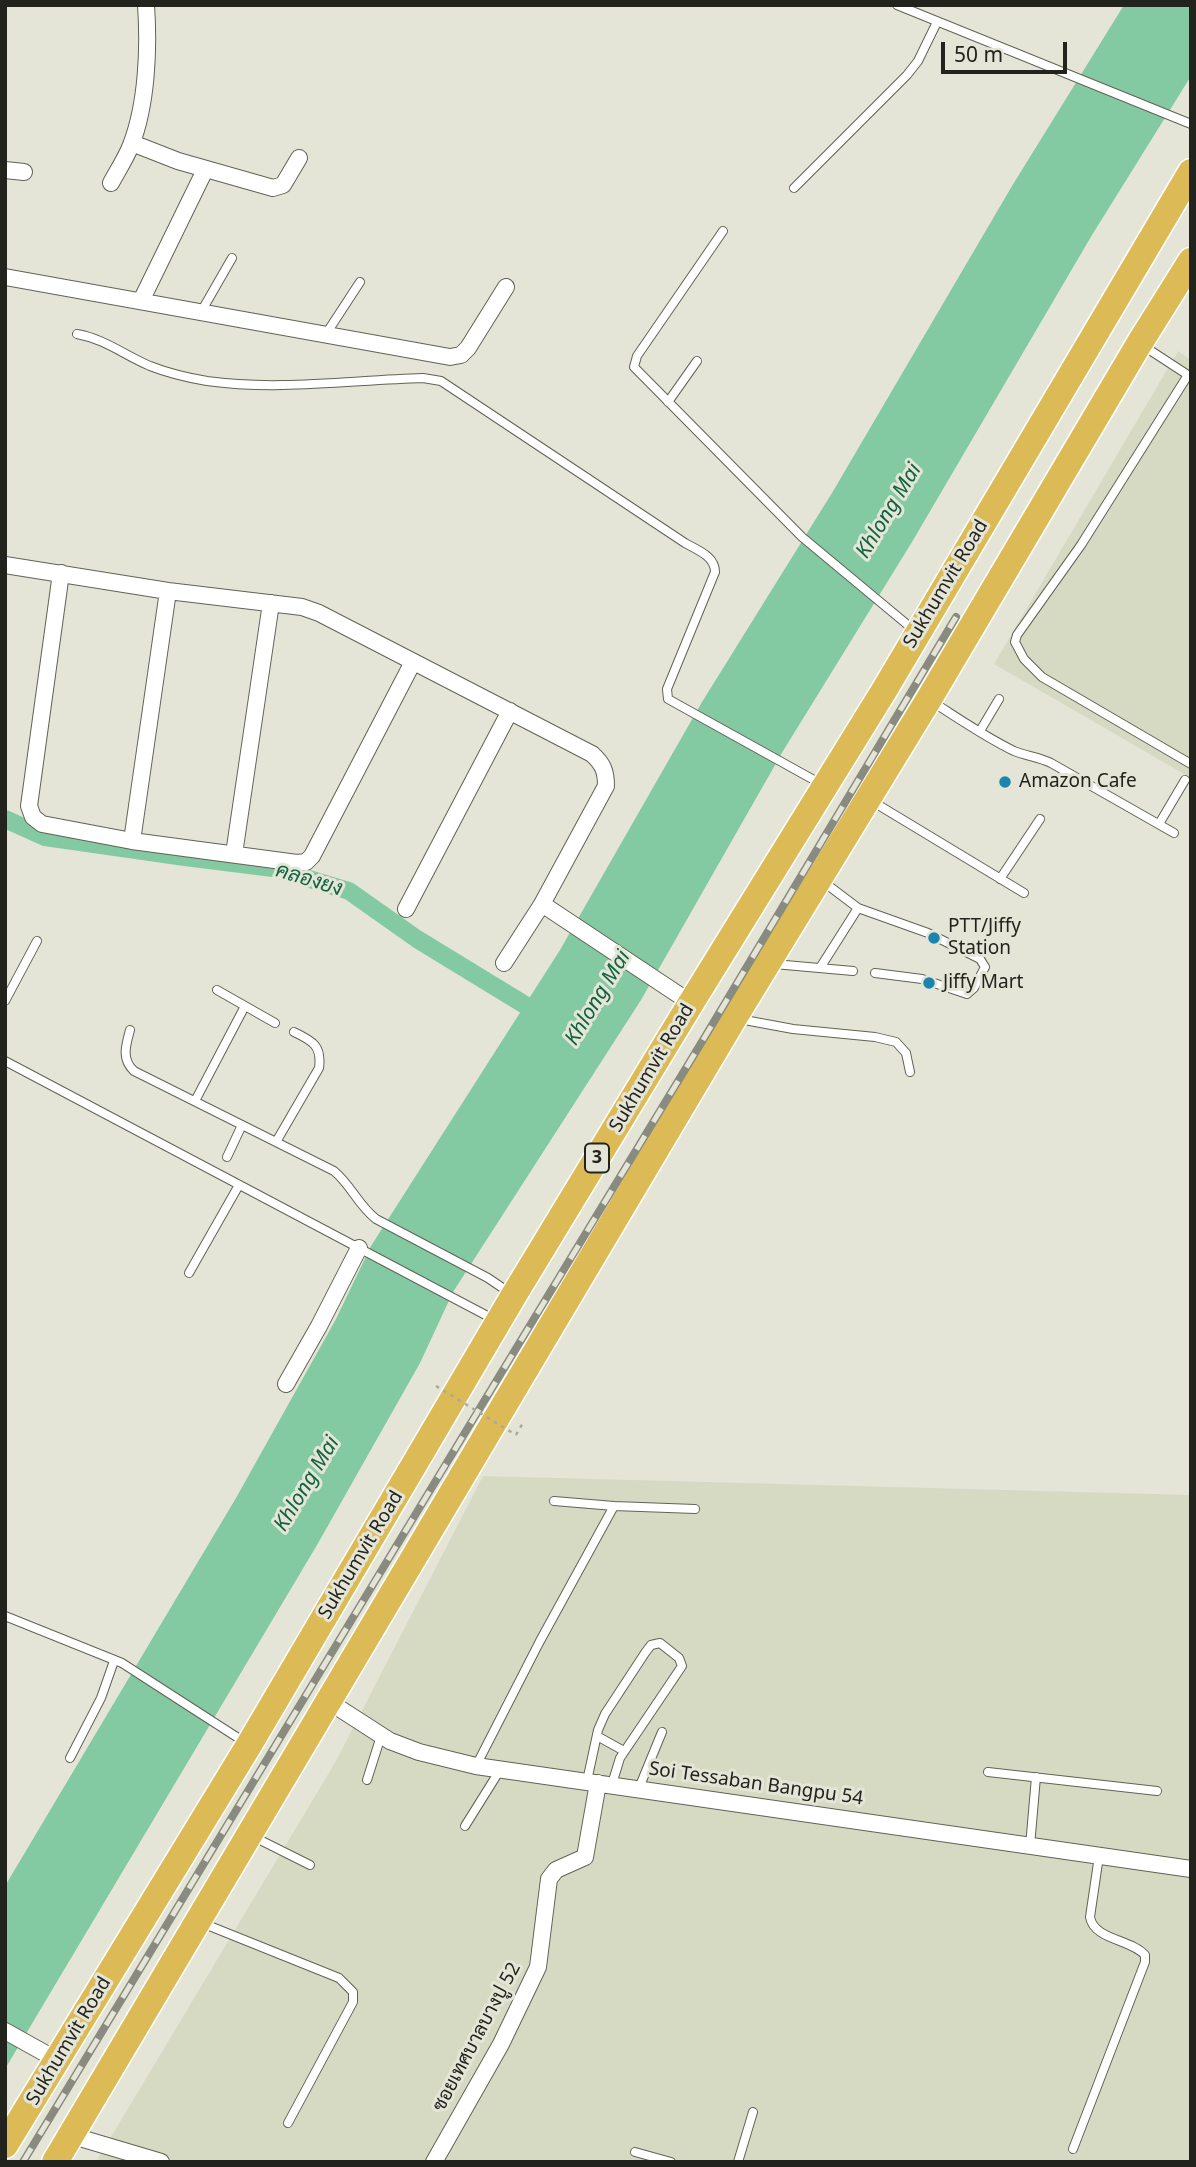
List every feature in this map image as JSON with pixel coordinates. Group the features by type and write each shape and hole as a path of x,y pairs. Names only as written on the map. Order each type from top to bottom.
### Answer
{"highway":[{"name":"Sukhumvit Road","path":"5,2145 249,1745 514,1295 825,786 1191,172"},
{"name":"3","path":"55,2162 734,1018 1190,263"}],"street":[{"path":"111,183 132,143 136,129 146,63 146,5"},
{"path":"132,143 205,170 277,188 289,178 299,158"},
{"path":"5,170 24,172"},
{"path":"141,301 205,170"},
{"path":"5,277 450,357 461,355 506,287"},
{"path":"5,565 168,591 302,607 319,613 592,754 602,763 606,772 606,786 542,904 505,963"},
{"path":"61,573 29,806 33,817 42,824 132,841 306,862 312,856 413,662"},
{"path":"132,841 168,591"},
{"path":"234,854 271,603"},
{"path":"406,909 510,711"},
{"path":"542,904 691,1003"},
{"path":"286,1384 361,1249"},
{"name":"Soi Tessaban Bangpu 54","path":"328,1701 381,1736 419,1752 475,1766 1191,1869"},
{"name":"ซอยเทศบาลบางปู 52","path":"434,2162 501,2044 538,1967 549,1880 556,1870 584,1857 599,1783"},
{"path":"5,2031 57,2060"},
{"path":"70,2135 162,2162"}],"lane":[{"path":"897,5 1188,122"},
{"path":"794,188 907,75 918,61 937,22"},
{"path":"723,231 634,363 637,371 802,537 917,633"},
{"path":"201,312 232,258"},
{"path":"326,334 360,282"},
{"path":"76,334 105,342 148,365 207,381 248,384 422,378 441,381 714,562 715,572 667,689 668,699 825,786"},
{"path":"1139,344 1189,376 1081,545 1017,635 1016,642 1024,659 1042,677 1191,764"},
{"path":"668,402 697,361"},
{"path":"929,699 1018,752 1051,763 1174,833"},
{"path":"980,731 999,699"},
{"path":"1159,824 1185,780"},
{"path":"868,799 1024,893"},
{"path":"1000,878 1040,819"},
{"path":"819,878 858,908 928,933 980,959 985,967 968,994 922,979 876,973"},
{"path":"820,968 858,908"},
{"path":"5,1002 37,941"},
{"path":"767,963 853,971"},
{"path":"217,990 275,1023"},
{"path":"195,1101 245,1006"},
{"path":"734,1018 793,1029 875,1037 896,1042 906,1053 910,1072"},
{"path":"130,1030 125,1055 126,1064 134,1071 334,1171 349,1186 364,1209 376,1219 488,1278 514,1295"},
{"path":"276,1142 319,1068 321,1056 307,1038 294,1032"},
{"path":"5,1061 498,1322"},
{"path":"227,1157 242,1125"},
{"path":"189,1273 239,1185"},
{"path":"554,1501 695,1509"},
{"path":"475,1766 614,1506"},
{"path":"5,1616 118,1662 249,1745"},
{"path":"660,1643 679,1658 682,1666 617,1764 599,1783 597,1736 605,1714 651,1645 660,1643"},
{"path":"70,1758 118,1662"},
{"path":"639,1788 662,1732"},
{"path":"367,1780 381,1736"},
{"path":"597,1736 624,1751"},
{"path":"465,1826 500,1770"},
{"path":"988,1772 1157,1791"},
{"path":"1030,1846 1036,1777"},
{"path":"250,1835 310,1865"},
{"path":"1073,2149 1145,1962 1145,1955 1140,1949 1097,1930 1091,1924 1099,1856"},
{"path":"199,1922 338,1978 353,1992 353,2002 288,2123"},
{"path":"738,2162 753,2112"},
{"path":"635,2152 671,2162"}],"path":[{"path":"436,1386 516,1434 524,1421"}],"shaded area":[{"path":"1178,351 1191,360 1191,778 994,664"},
{"path":"483,1476 1191,1495 1191,2162 96,2162 336,1761"}],"water":[{"name":"Khlong Mai","path":"1124,5 1191,5 1191,76 1092,235 912,542 783,751 641,1000 453,1292 420,1363 317,1545 5,2069 5,1886 236,1498 336,1319 371,1246 560,950 702,702 832,493 1012,186"}],"waterway":[{"name":"คลองยง","path":"5,819 45,837 273,868 349,891 417,939 543,1016"}],"railway":[{"path":"23,2162 956,617"}],"place":[{"name":"Amazon Cafe","path":"1005,782"},
{"name":"PTT/Jiffy Station","path":"934,938"},
{"name":"Jiffy Mart","path":"929,983"}]}
